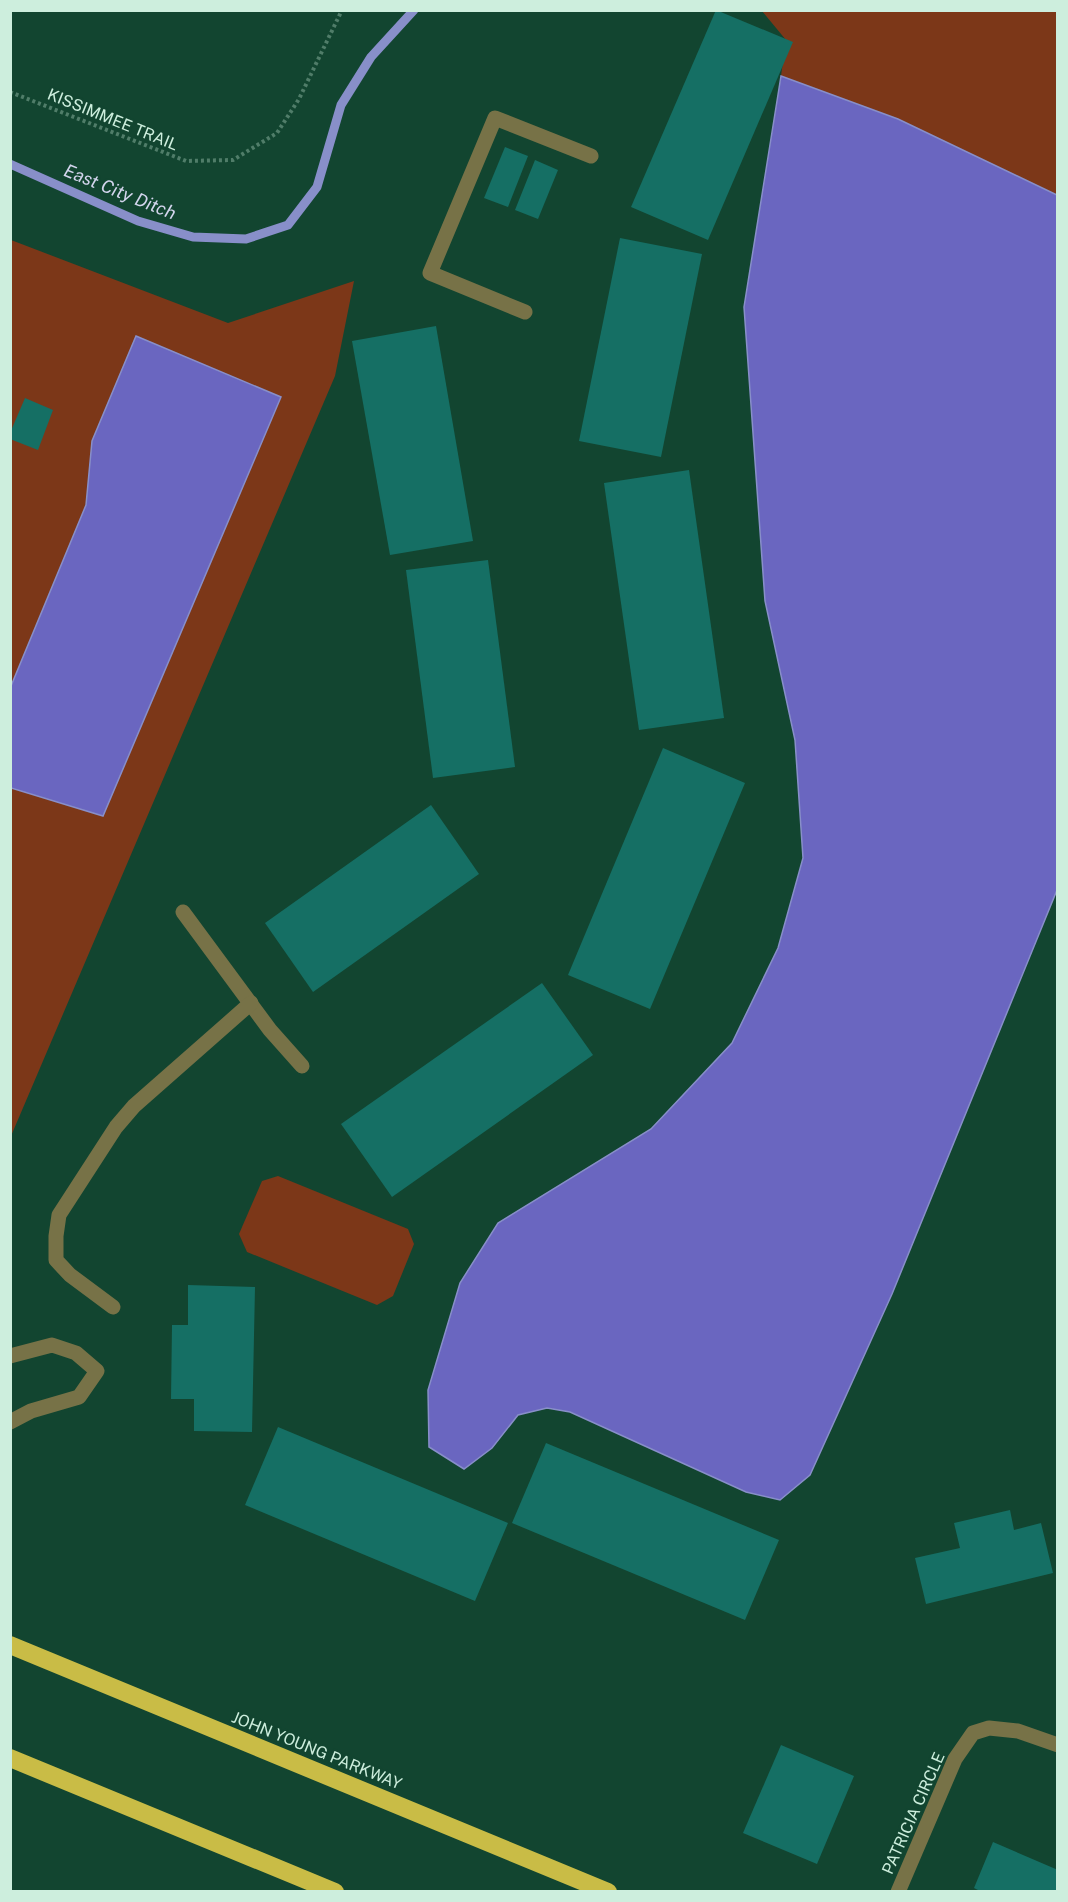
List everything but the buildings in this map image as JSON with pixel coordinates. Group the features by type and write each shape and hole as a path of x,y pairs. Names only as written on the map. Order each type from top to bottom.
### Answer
{"highway":[{"name":"JOHN YOUNG PARKWAY","path":"10,1645 608,1892"},
{"path":"10,1758 335,1892"}],"street":[{"path":"525,312 430,273 495,118 591,156"},
{"path":"183,912 270,1030 302,1066"},
{"path":"113,1307 70,1275 56,1260 59,1215 116,1127 134,1106 251,1003"},
{"path":"10,1356 52,1346 76,1353 97,1371 79,1397 31,1411 10,1422"},
{"name":"PATRICIA CIRCLE","path":"898,1892 955,1759 973,1733 989,1728 1018,1731 1058,1745"}],"path":[{"name":"KISSIMMEE TRAIL","path":"10,92 186,161 233,160 277,133 299,99 342,10"}],"shaded area":[{"path":"762,11 1057,11 1057,195 898,119 781,76 786,40"},
{"path":"781,76 898,119 1057,195 1057,890 892,1294 810,1475 780,1500 746,1492 570,1412 547,1408 518,1415 492,1448 464,1469 429,1447 428,1390 460,1283 498,1223 651,1129 732,1043 778,948 803,858 795,740 765,601 744,307"},
{"path":"11,240 228,323 354,281 335,376 11,1136"},
{"path":"136,336 281,397 103,816 11,788 11,686 86,505 92,441"},
{"path":"278,1176 408,1229 414,1244 393,1296 377,1305 247,1252 239,1234 262,1181"}],"waterway":[{"name":"East City Ditch","path":"10,164 138,221 193,237 246,239 288,225 317,187 341,105 371,57 414,10"}]}
